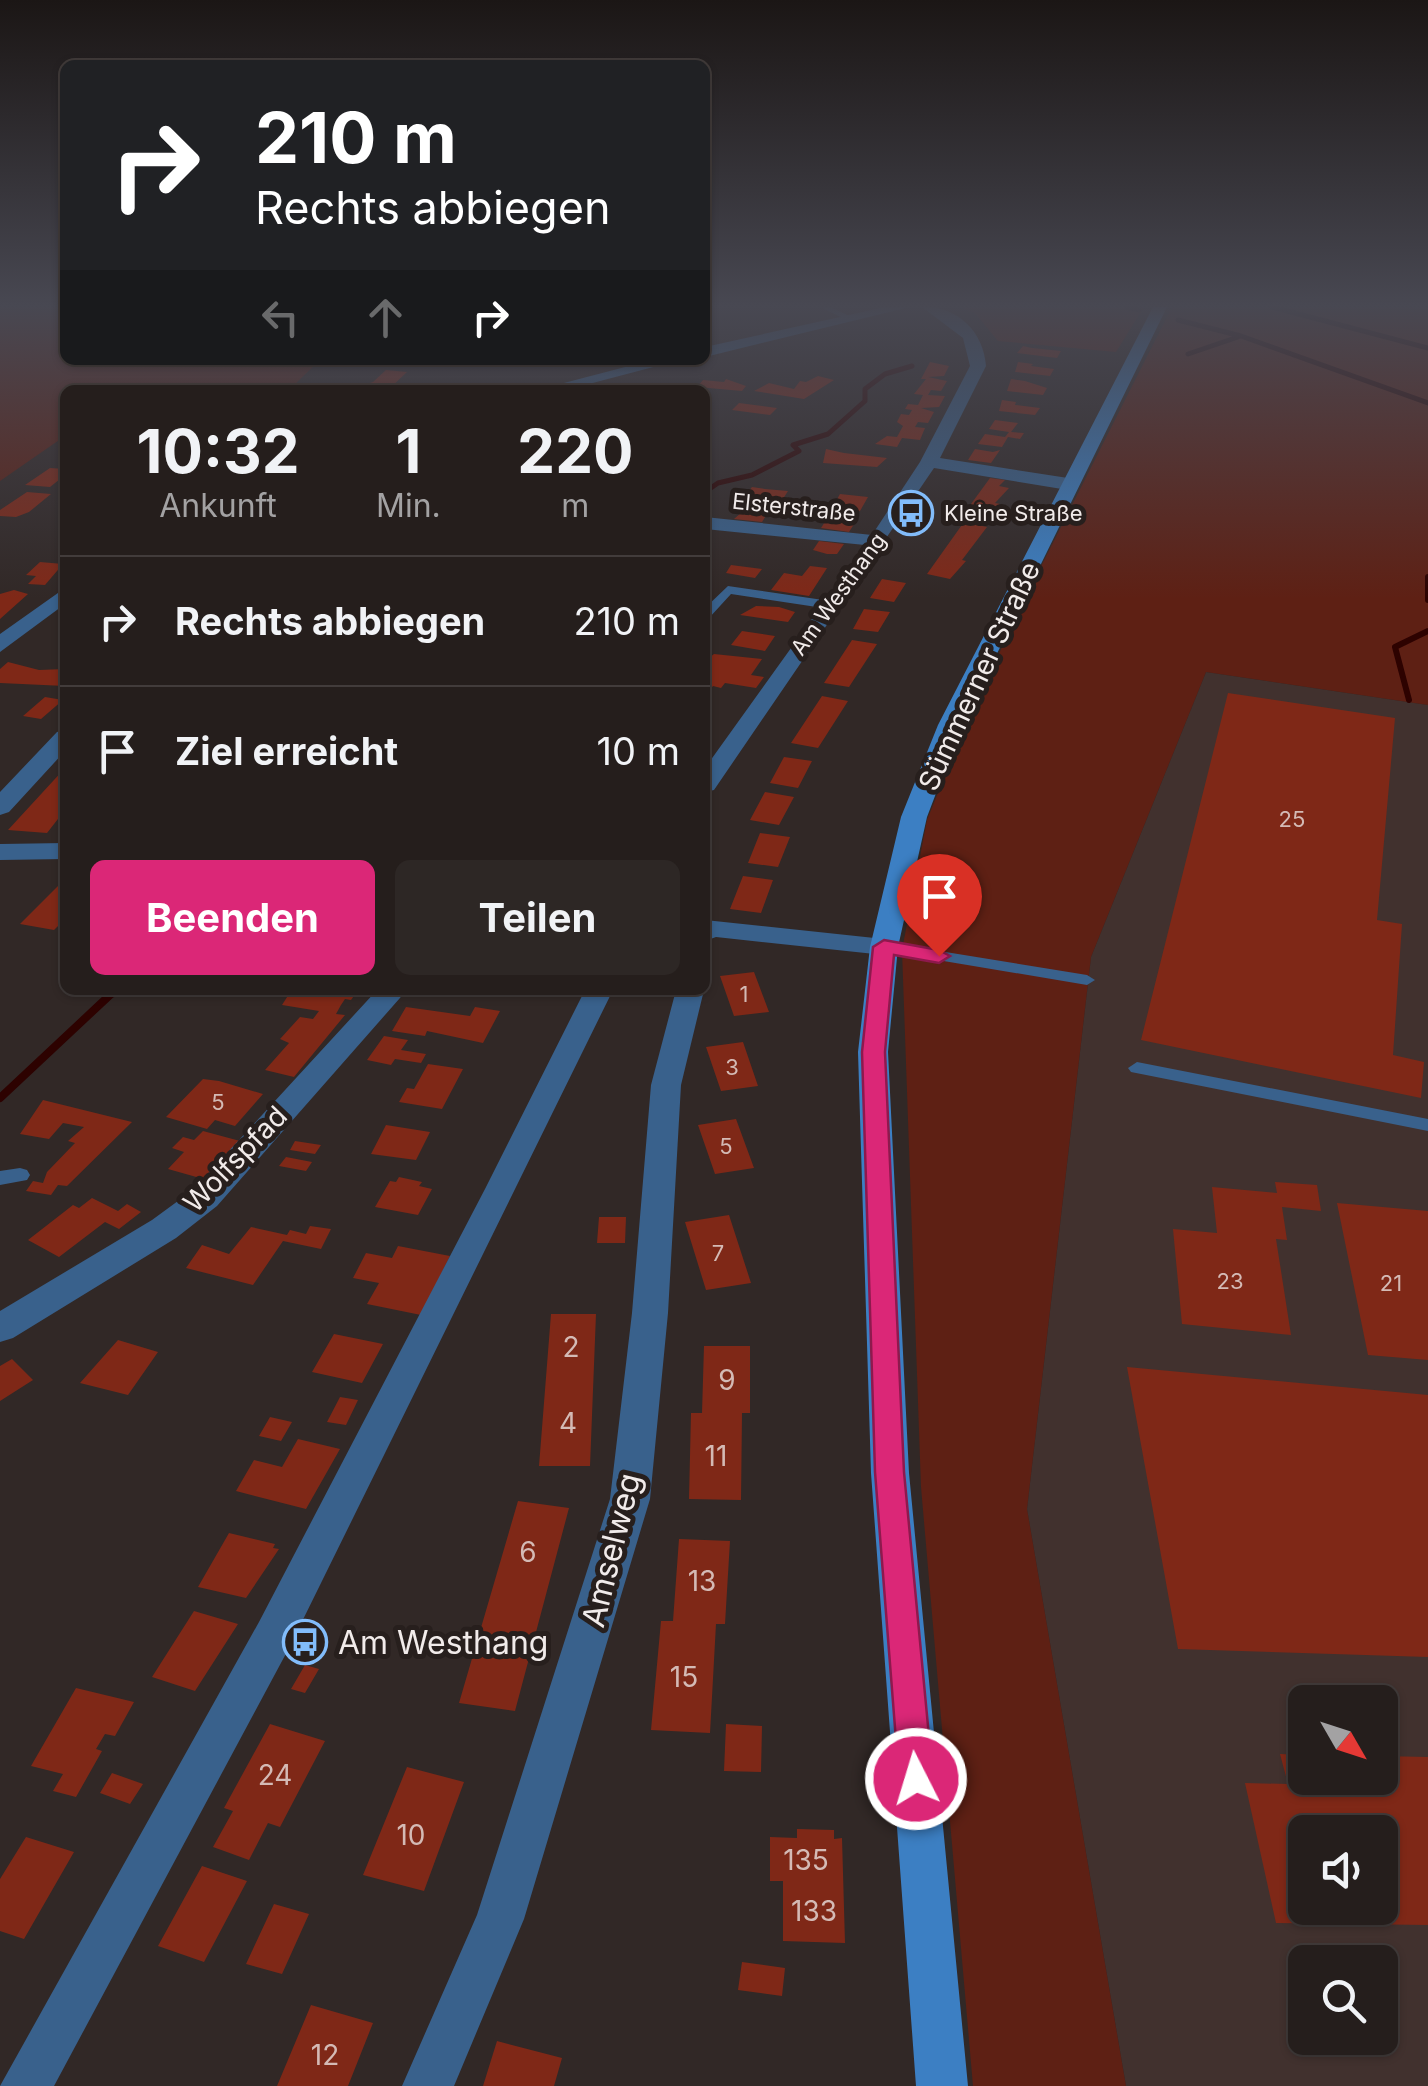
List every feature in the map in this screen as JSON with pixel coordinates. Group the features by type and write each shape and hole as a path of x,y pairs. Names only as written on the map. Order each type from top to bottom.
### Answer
{"main road":[{"name":"Sümmerner Straße","path":"942,2086 890,1472 874,1052 884,947 914,817 950,726 1109,404"}],"street":[{"name":"Am Westhang","path":"710,778 878,541 929,462 958,404"},
{"path":"929,462 1068,484"},
{"name":"Elsterstraße","path":"710,524 878,541"},
{"path":"0,645 60,598"},
{"path":"0,806 60,742"},
{"path":"0,852 60,851"},
{"path":"710,928 884,947"},
{"name":"Wolfspfad","path":"0,1328 164,1228 205,1198 388,995"},
{"path":"26,2086 274,1635 502,1189 596,995"},
{"name":"Amselweg","path":"428,2086 500,1919 630,1499 650,1312 666,1085 689,995"}],"lane":[{"path":"710,610 728,590 830,605"},
{"path":"884,947 1087,980"},
{"path":"1137,1068 1428,1125"}],"shaded area":[{"path":"0,404 60,404 60,439 0,481"},
{"path":"1123,404 1428,404 1428,705 1206,672 1091,957 1027,1509 1126,2086 973,2086 921,1487 902,950 927,820 1020,608"},
{"path":"1206,672 1428,705 1428,2086 1126,2086 1027,1509 1091,957"}],"building":[{"path":"738,404 777,408 770,415 732,410"},
{"path":"908,404 940,404 921,408 934,412 928,423 918,422 915,427 925,428 920,440 902,438 897,447 875,444 887,436 897,437 903,426 897,422 901,414 909,415 912,410 905,409"},
{"path":"1001,404 1040,408 1035,415 999,411"},
{"path":"995,420 1018,423 1011,432 1024,433 1020,439 1008,437 1002,447 978,444 985,434 1005,437 1009,432 989,429"},
{"path":"826,449 887,458 877,467 823,463"},
{"path":"975,449 1000,450 991,463 968,460"},
{"path":"50,468 60,469 60,479 50,487 25,485"},
{"path":"990,478 1005,480 999,486 1009,488 995,503 1000,504 986,519 963,515"},
{"path":"752,487 788,491 781,502 744,497"},
{"path":"27,492 51,494 29,512 16,517 0,516 0,510"},
{"path":"840,494 868,497 860,511 832,508"},
{"path":"749,506 770,509 762,522 734,519"},
{"path":"830,514 858,518 849,532 821,528"},
{"path":"964,522 987,527 962,560 966,561 950,579 927,574"},
{"path":"819,541 844,544 837,554 827,554 813,550"},
{"path":"40,562 60,564 45,585 28,584 36,576 26,575"},
{"path":"731,565 762,569 755,578 726,573"},
{"path":"810,566 827,568 809,596 771,590 784,573 802,576"},
{"path":"882,579 906,583 894,602 870,598"},
{"path":"14,590 28,594 0,619 0,594"},
{"path":"756,606 795,612 788,622 740,615"},
{"path":"864,609 890,612 878,632 853,629"},
{"path":"742,631 775,636 765,651 731,645"},
{"path":"852,640 877,644 849,687 824,683"},
{"path":"714,654 762,659 751,675 764,677 756,688 725,683 710,690 710,657"},
{"path":"8,662 39,670 60,669 60,686 0,683 0,669"},
{"path":"1228,693 1395,718 1377,920 1402,924 1393,1055 1424,1062 1421,1098 1141,1040"},
{"path":"822,696 848,701 818,748 791,743"},
{"path":"45,697 60,700 41,719 23,716"},
{"path":"784,757 812,761 798,788 770,783"},
{"path":"60,773 60,816 47,833 8,830"},
{"path":"765,792 794,797 779,825 750,820"},
{"path":"760,833 790,837 778,867 748,863"},
{"path":"743,876 773,880 761,913 730,909"},
{"path":"60,884 60,924 54,930 20,924"},
{"path":"754,972 769,1012 734,1016 720,976"},
{"path":"288,995 354,995 351,1000 345,999 336,1014 345,1015 294,1077 265,1070 289,1043 280,1039 300,1017 313,1019 319,1011 282,1005"},
{"path":"406,1007 470,1016 475,1007 500,1011 483,1043 427,1031 425,1036 392,1031"},
{"path":"384,1036 408,1040 401,1050 426,1054 421,1063 395,1059 391,1065 367,1060"},
{"path":"743,1042 758,1086 721,1091 706,1047"},
{"path":"428,1064 463,1069 442,1109 399,1102 407,1088 414,1089"},
{"path":"203,1079 263,1094 235,1126 215,1120 207,1129 166,1117"},
{"path":"43,1100 132,1122 67,1186 58,1185 51,1195 26,1191 33,1181 43,1183 47,1172 75,1143 68,1141 84,1127 63,1123 49,1139 20,1134"},
{"path":"736,1119 754,1168 715,1174 698,1125"},
{"path":"386,1125 430,1132 416,1160 371,1154"},
{"path":"203,1131 240,1141 207,1180 168,1169 184,1152 172,1148 183,1137 194,1140"},
{"path":"295,1141 321,1145 315,1154 290,1150"},
{"path":"286,1157 312,1162 306,1171 279,1166"},
{"path":"399,1177 422,1182 419,1186 432,1189 418,1215 375,1207 390,1181 396,1182"},
{"path":"1275,1182 1317,1185 1321,1211 1282,1207 1287,1240 1276,1239 1291,1335 1182,1324 1173,1229 1217,1233 1212,1187 1277,1193"},
{"path":"92,1198 118,1211 127,1204 141,1212 119,1229 105,1222 59,1257 28,1240 73,1205 79,1208"},
{"path":"1337,1203 1428,1211 1428,1360 1368,1355"},
{"path":"729,1215 751,1283 706,1290 685,1222"},
{"path":"599,1217 626,1217 625,1243 597,1243"},
{"path":"310,1226 331,1229 321,1249 283,1241 253,1285 186,1268 202,1245 229,1254 251,1227 287,1235 290,1230 306,1234"},
{"path":"398,1246 450,1256 421,1315 367,1304 379,1283 353,1278 366,1253 392,1258"},
{"path":"551,1314 596,1314 590,1466 539,1466"},
{"path":"334,1334 383,1344 362,1383 312,1372"},
{"path":"118,1340 158,1352 128,1395 80,1383"},
{"path":"704,1346 750,1346 750,1413 742,1413 741,1500 689,1499 691,1413 702,1413"},
{"path":"12,1359 33,1380 0,1401 0,1366"},
{"path":"1127,1367 1428,1395 1428,1657 1178,1649"},
{"path":"340,1397 358,1400 346,1425 327,1422"},
{"path":"270,1417 292,1422 281,1441 259,1436"},
{"path":"298,1439 340,1449 306,1509 236,1491 254,1460 282,1467"},
{"path":"518,1501 569,1508 515,1711 459,1703"},
{"path":"229,1533 275,1544 273,1548 279,1549 246,1598 198,1587"},
{"path":"679,1539 730,1541 725,1624 716,1624 710,1733 651,1730 661,1621 673,1621"},
{"path":"194,1611 238,1624 195,1691 152,1677"},
{"path":"305,1665 319,1669 305,1693 291,1689"},
{"path":"76,1688 134,1702 115,1736 105,1734 96,1749 102,1751 76,1797 53,1791 63,1774 31,1766"},
{"path":"270,1724 325,1741 280,1827 268,1823 249,1860 213,1847 233,1811 224,1808"},
{"path":"726,1724 762,1726 761,1772 724,1771"},
{"path":"1280,1754 1288,1754 1288,1784"},
{"path":"1398,1756 1428,1757 1428,1925 1398,1925 1398,1815 1288,1815 1288,1923 1276,1923 1245,1783 1288,1784 1288,1795 1398,1795"},
{"path":"407,1767 464,1782 424,1891 363,1875"},
{"path":"112,1773 143,1784 130,1804 100,1793"},
{"path":"797,1829 834,1830 834,1839 842,1838 845,1943 783,1941 783,1881 770,1881 770,1837 797,1838"},
{"path":"26,1837 74,1852 24,1939 0,1931 0,1879"},
{"path":"202,1866 247,1881 204,1962 158,1946"},
{"path":"274,1904 309,1914 282,1974 246,1964"},
{"path":"742,1962 785,1968 782,1996 738,1990"},
{"path":"311,2005 373,2023 348,2086 277,2086"},
{"path":"497,2041 562,2058 554,2086 483,2086"}],"waterway":[{"path":"710,489 752,475 799,451 793,445 828,434 861,404"},
{"path":"1428,577 1428,600"},
{"path":"1409,700 1395,647 1428,631"},
{"path":"0,1098 110,995"}],"place":[{"name":"Kleine Straße","path":"911,513"},
{"name":"Am Westhang","path":"305,1642"}],"route":[{"path":"916,1779 890,1472 875,1174 874,1052 884,947 939,956"}]}
